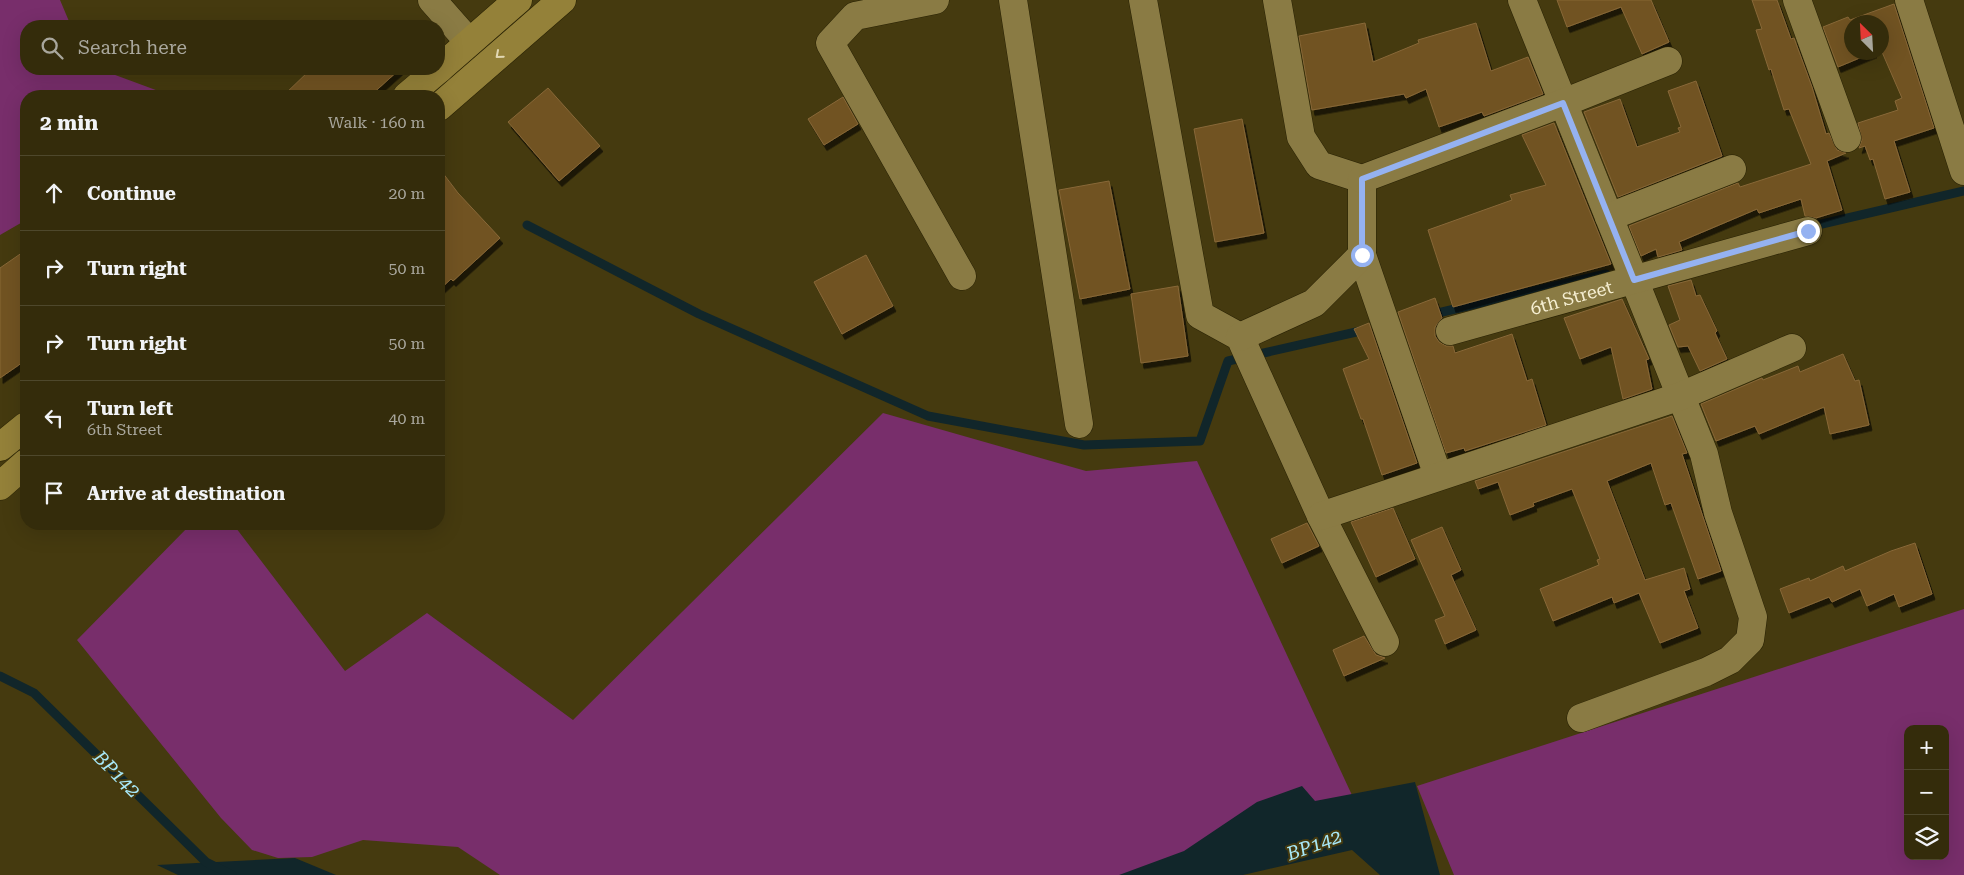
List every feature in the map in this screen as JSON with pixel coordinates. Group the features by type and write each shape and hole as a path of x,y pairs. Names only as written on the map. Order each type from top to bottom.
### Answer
{"main road":[{"path":"445,102 562,0"},
{"path":"445,64 510,7 522,35"},
{"path":"414,90 432,75"},
{"path":"0,447 20,431"},
{"path":"0,486 20,468"}],"street":[{"path":"432,0 469,42"},
{"path":"934,0 855,16 830,43 962,276"},
{"path":"1013,0 1079,424"},
{"path":"1143,0 1200,314 1240,337 1321,516 1385,642"},
{"path":"1276,0 1300,137 1319,164 1362,179 1563,103 1668,60"},
{"path":"1522,0 1704,454 1718,513 1753,617 1750,640 1730,660 1706,672 1581,718"},
{"path":"1797,0 1847,138"},
{"path":"1909,0 1964,171"},
{"path":"1608,216 1732,169"},
{"path":"1362,179 1362,255 1438,476"},
{"name":"6th Street","path":"1450,331 1808,231"},
{"path":"1240,337 1314,303 1362,255"},
{"path":"1321,516 1681,396 1792,348"}],"shaded area":[{"path":"0,0 60,0 68,20 20,20 20,75 115,75 156,90 20,90 20,223 0,235"},
{"path":"883,413 1086,471 1197,461 1357,806 1147,875 500,875 458,847 363,840 312,857 278,858 252,850 221,818 77,640 185,530 238,530 345,671 427,613 573,720"},
{"path":"1964,609 1964,875 1454,875 1417,786"}],"water":[{"path":"1415,782 1440,875 1380,875 1352,850 1243,875 1119,875 1184,851 1257,802 1302,786 1315,801"},
{"path":"295,858 336,875 178,875 157,865"}],"building":[{"path":"1557,0 1651,0 1669,42 1642,54 1621,7 1567,27"},
{"path":"1752,0 1777,0 1791,39 1794,38 1812,87 1826,134 1829,133 1837,150 1846,153 1827,161 1842,210 1816,218 1805,216 1801,199 1759,213 1757,209 1679,242 1682,250 1658,257 1656,249 1641,256 1629,226 1738,183 1740,187 1811,164 1789,109 1784,110 1771,69 1769,70 1756,30 1762,29"},
{"path":"1894,4 1934,128 1894,141 1910,192 1885,199 1873,159 1870,160 1865,146 1859,148 1862,140 1858,123 1898,110 1895,101 1902,98 1885,60 1889,60 1889,15 1864,15"},
{"path":"1844,19 1844,60 1855,60 1838,67 1823,27"},
{"path":"1365,23 1373,62 1419,43 1418,40 1476,23 1491,71 1528,57 1543,94 1484,116 1482,112 1439,127 1426,89 1406,98 1404,94 1312,110 1299,36"},
{"path":"305,75 393,75 377,90 289,90"},
{"path":"1696,81 1722,156 1618,197 1584,112 1620,99 1637,147 1680,132 1678,128 1681,127 1668,91"},
{"path":"548,88 600,146 559,181 508,122"},
{"path":"843,97 858,124 824,145 808,119"},
{"path":"1242,119 1264,233 1215,242 1194,129"},
{"path":"1554,123 1611,264 1453,307 1428,230 1512,200 1510,195 1546,185 1522,135"},
{"path":"445,176 458,193 500,238 453,281 451,279 445,284"},
{"path":"1109,181 1130,289 1080,299 1059,190"},
{"path":"20,254 20,364 0,378 0,268"},
{"path":"866,255 893,306 842,334 814,282"},
{"path":"1691,280 1696,296 1700,295 1717,331 1715,333 1727,359 1700,371 1688,346 1678,347 1669,325 1680,320 1668,286"},
{"path":"1178,286 1188,356 1141,363 1131,294"},
{"path":"1435,298 1442,318 1435,327 1435,336 1439,342 1446,346 1453,346 1455,353 1512,334 1527,381 1532,379 1546,425 1465,451 1464,448 1446,453 1398,312"},
{"path":"1622,299 1649,359 1646,360 1652,389 1623,399 1611,347 1580,359 1564,318"},
{"path":"1369,323 1417,463 1382,475 1363,419 1361,419 1343,369 1369,359 1354,329"},
{"path":"1843,354 1855,381 1859,380 1869,425 1830,434 1824,407 1759,434 1755,426 1716,441 1701,404 1762,378 1763,380 1798,366 1800,372"},
{"path":"1672,416 1687,453 1682,454 1721,571 1698,579 1671,503 1665,505 1651,463 1607,481 1645,580 1684,568 1690,589 1684,591 1698,628 1660,643 1639,593 1614,603 1612,597 1553,621 1540,589 1599,565 1597,560 1600,559 1572,489 1533,503 1534,506 1510,515 1498,482 1478,489 1475,481"},
{"path":"1393,508 1415,559 1376,577 1351,522"},
{"path":"1307,523 1319,546 1282,563 1271,539"},
{"path":"1442,527 1461,570 1451,575 1476,630 1445,644 1435,620 1445,616 1411,540"},
{"path":"1915,543 1932,594 1899,607 1894,594 1867,606 1860,589 1832,602 1829,597 1789,613 1780,589 1809,578 1810,581 1843,566 1845,571"},
{"path":"1364,636 1376,655 1385,658 1344,676 1333,650"}],"waterway":[{"path":"1809,227 1964,191"},
{"path":"527,225 699,314 928,416 1084,445 1200,441 1228,361 1365,330"},
{"path":"1429,315 1606,274"},
{"name":"BP142","path":"0,676 34,693 206,862 232,875"}],"route":[{"path":"1362,255 1362,179 1563,103 1634,280 1808,231"}]}
